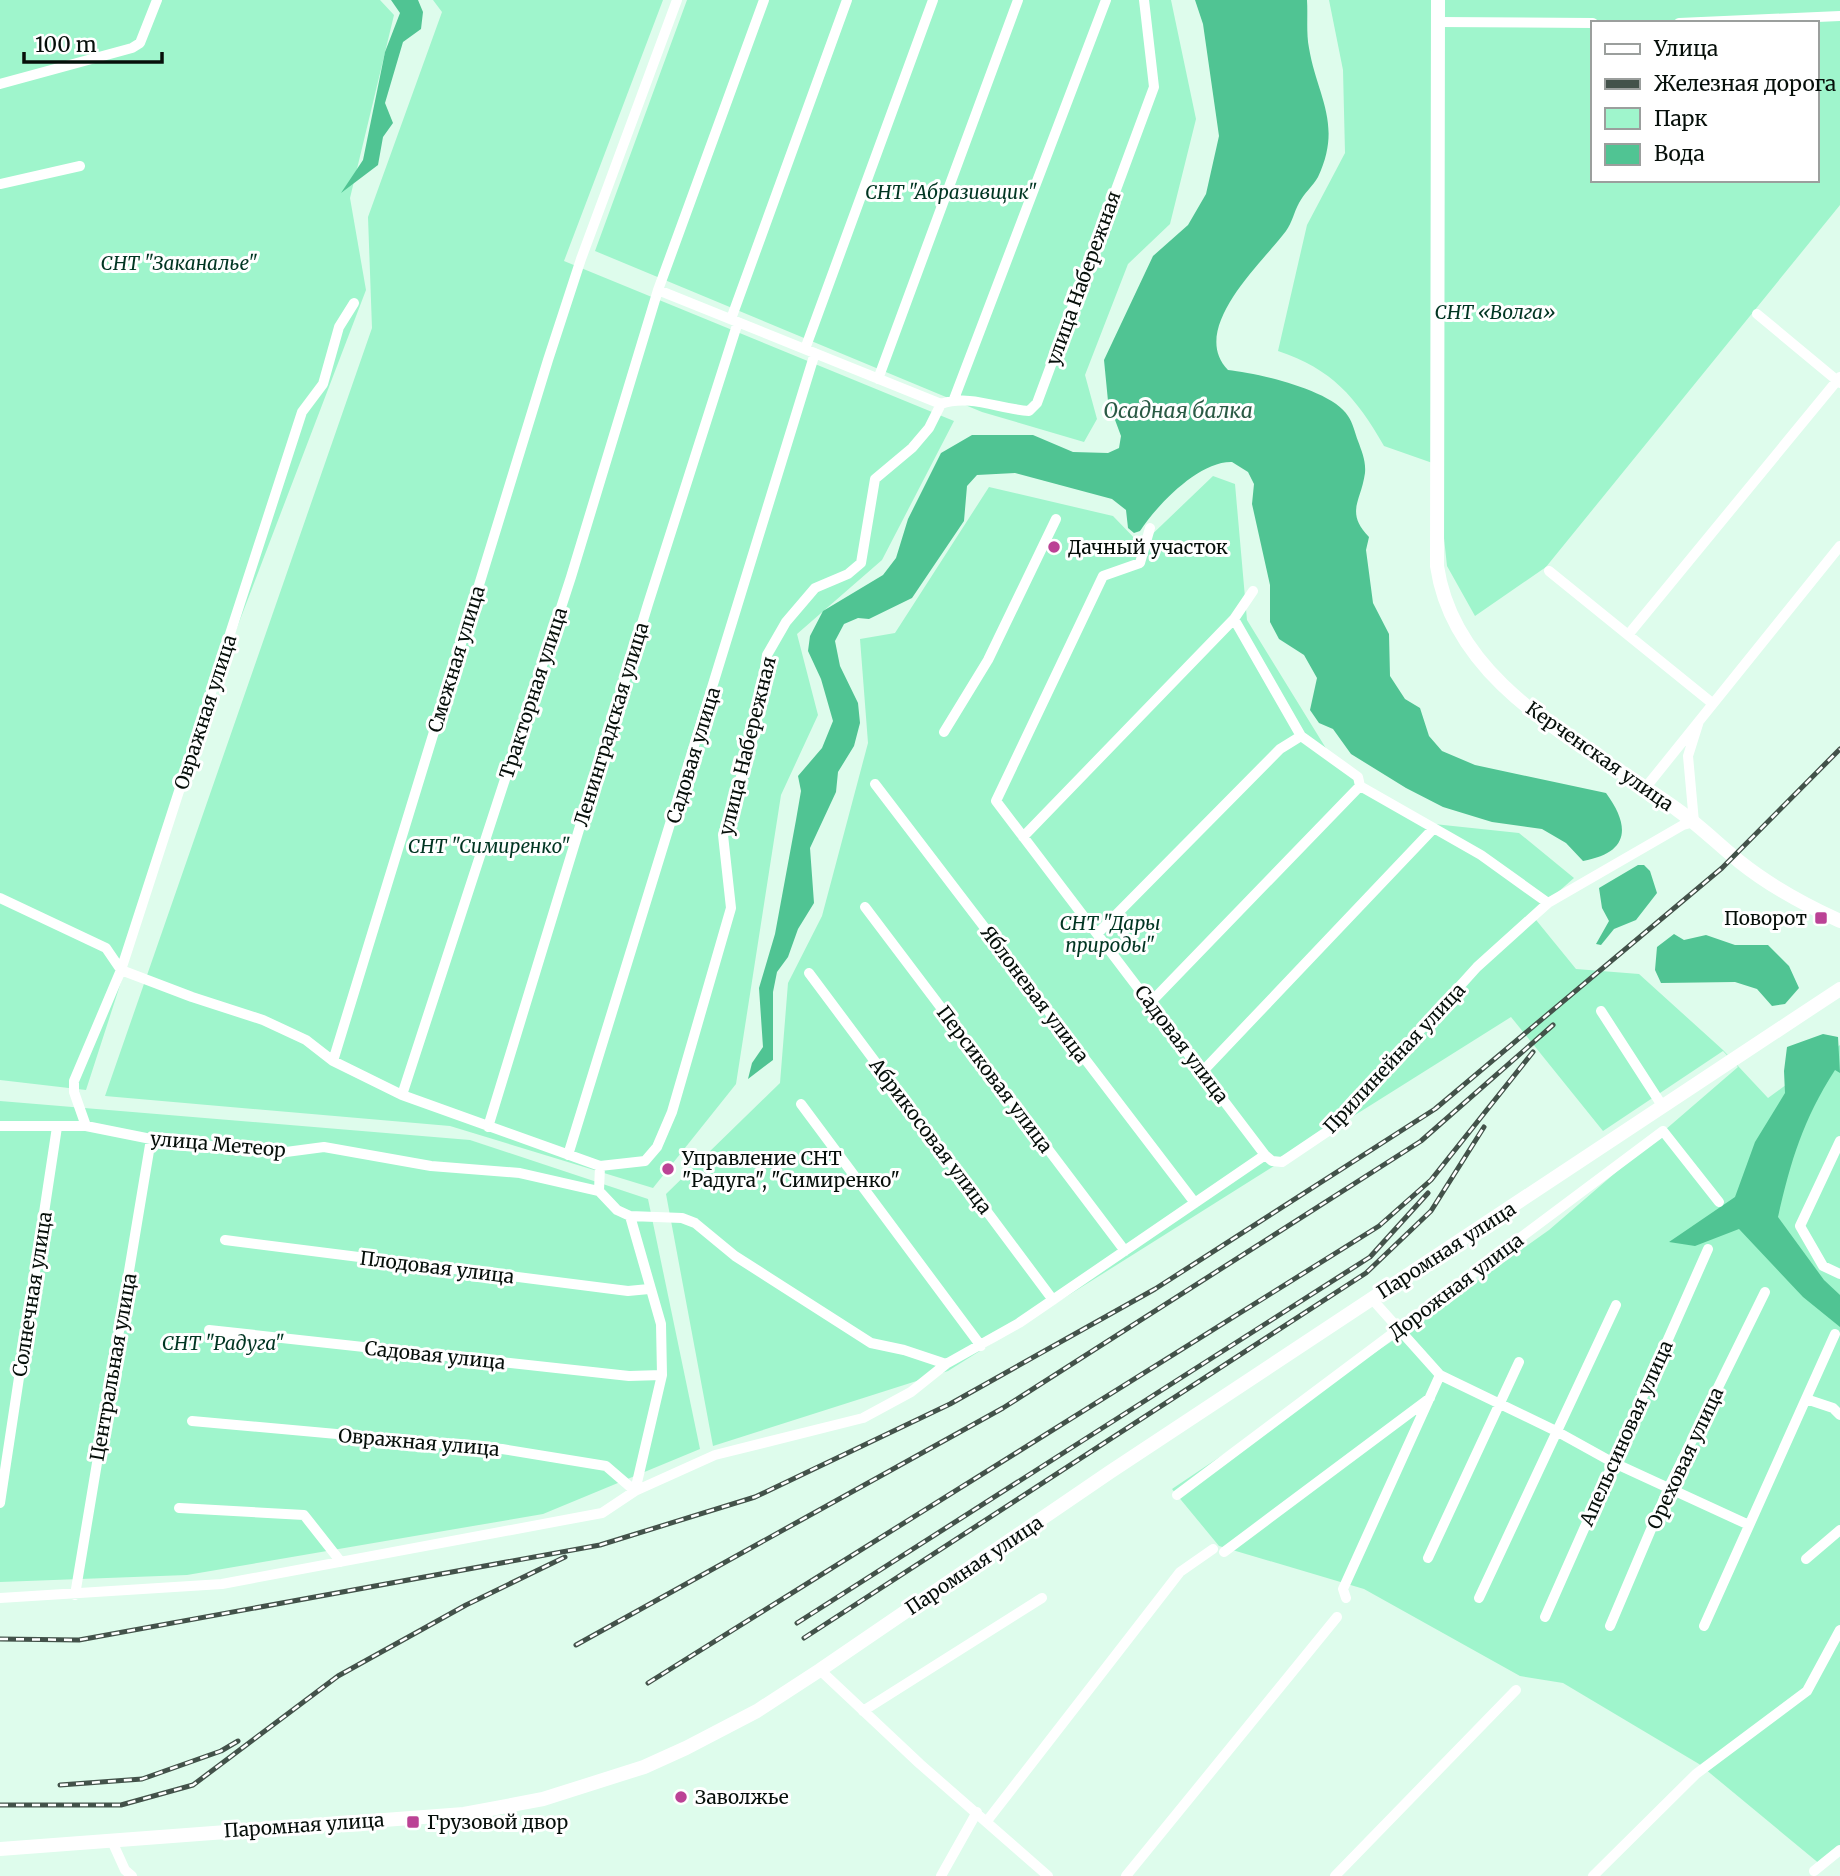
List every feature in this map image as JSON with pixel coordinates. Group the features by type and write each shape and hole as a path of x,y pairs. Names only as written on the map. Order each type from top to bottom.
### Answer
{"street":[{"path":"0,83 140,43 157,0"},
{"name":"Смежная улица","path":"334,1061 581,259 677,0"},
{"name":"Тракторная улица","path":"402,1095 571,577 658,290 764,0"},
{"path":"734,321 847,0"},
{"name":"Садовая улица","path":"568,1155 810,351 933,0"},
{"path":"878,379 1018,0"},
{"path":"658,290 941,404 954,399 1106,0"},
{"name":"улица Набережная","path":"954,399 963,398 1006,409 1029,411 1037,403 1154,87 1144,0"},
{"name":"Керченская улица","path":"1438,0 1437,566 1439,584 1458,631 1494,674 1551,725 1646,787 1768,882 1840,922"},
{"path":"1725,21 1840,16"},
{"path":"1438,22 1591,23"},
{"path":"0,184 80,166"},
{"name":"Овражная улица","path":"86,1126 74,1092 74,1081 121,970 302,412 323,384 339,327 354,303"},
{"path":"1628,635 1839,380 1757,314"},
{"name":"Ленинградская улица","path":"488,1127 734,321"},
{"name":"улица Набережная","path":"600,1166 645,1161 656,1147 672,1112 715,954 731,908 723,835 755,731 767,655 786,622 815,588 848,574 861,563 875,479 912,448 929,428 941,404"},
{"path":"944,732 988,660 1056,519"},
{"name":"Садовая улица","path":"1150,528 1140,564 1103,576 996,801 1265,1155"},
{"path":"1646,787 1840,546"},
{"path":"1549,571 1713,703"},
{"path":"1023,837 1234,619 1253,591"},
{"path":"1234,619 1301,736 1358,777 1360,786 1481,855 1549,903"},
{"path":"1694,822 1688,756 1699,721"},
{"path":"1097,934 1280,749 1301,736"},
{"name":"Яблоневая улица","path":"875,784 1195,1203"},
{"path":"1150,1003 1360,786"},
{"name":"Прилинейная улица","path":"1265,1155 1272,1161 1282,1162 1331,1129 1477,967 1549,903 1683,825 1694,822"},
{"path":"1203,1071 1433,829"},
{"path":"0,898 106,948 121,970 263,1020 306,1040 334,1061 402,1095 600,1166 599,1191 617,1210 630,1216 682,1218 695,1223 735,1255 872,1343 946,1364"},
{"name":"Персиковая улица","path":"865,906 1125,1251"},
{"name":"Абрикосовая улица","path":"809,973 1053,1300"},
{"name":"Паромная улица","path":"0,1849 464,1814 519,1805 644,1767 686,1748 757,1711 820,1670 1099,1479 1840,989"},
{"path":"1601,1011 1663,1107"},
{"path":"801,1104 981,1346"},
{"name":"улица Метеор","path":"0,1126 86,1126 151,1139 286,1152 324,1147 430,1166 520,1173 595,1187 599,1191"},
{"name":"Солнечная улица","path":"0,1503 57,1127"},
{"name":"Дорожная улица","path":"1177,1495 1663,1132 1719,1202"},
{"name":"Центральная улица","path":"75,1595 151,1139"},
{"path":"1840,1141 1800,1226 1823,1266 1840,1274"},
{"path":"0,1598 222,1584 603,1513 635,1491 715,1455 863,1418 911,1392 946,1364 981,1346 1053,1300 1265,1155"},
{"path":"630,1216 661,1324 662,1375 635,1491"},
{"name":"Плодовая улица","path":"225,1240 628,1291 649,1289"},
{"name":"Апельсиновая улица","path":"1545,1617 1708,1249"},
{"name":"Ореховая улица","path":"1610,1626 1669,1487 1765,1292"},
{"path":"1372,1299 1440,1375 1556,1430 1612,1462 1749,1525"},
{"path":"1479,1598 1616,1305"},
{"name":"Садовая улица","path":"209,1330 629,1376 662,1375"},
{"path":"1704,1626 1835,1334"},
{"path":"1428,1558 1520,1362"},
{"path":"1346,1598 1343,1589 1440,1375"},
{"path":"987,1821 1180,1572 1218,1551 1430,1398"},
{"path":"1806,1399 1833,1408 1840,1415"},
{"name":"Овражная улица","path":"192,1421 502,1448 607,1466 635,1491"},
{"path":"179,1507 304,1515 341,1562"},
{"path":"1806,1559 1840,1530"},
{"path":"863,1711 1042,1598"},
{"path":"1126,1876 1337,1618"},
{"path":"1592,1876 1696,1774 1807,1691 1840,1630"},
{"path":"820,1670 1048,1876"},
{"path":"1335,1876 1516,1690"},
{"path":"941,1876 977,1812"},
{"path":"111,1839 125,1870 132,1876"},
{"path":"1814,1871 1840,1850"}],"green space":[{"name":"СНТ \"Заканалье\"","path":"0,0 380,0 394,15 350,198 366,290 230,646 86,1090 0,1080"},
{"name":"СНТ \"Симиренко\"","path":"433,0 663,0 564,261 954,421 882,560 797,634 818,715 781,795 736,1084 653,1188 450,1126 105,1096 372,328 368,217 442,12"},
{"name":"СНТ \"Абразивщик\"","path":"687,0 1171,0 1196,119 1170,224 1128,264 1085,375 1097,419 1084,442 982,412 595,251"},
{"name":"СНТ «Волга»","path":"1329,0 1840,0 1840,205 1546,567 1475,616 1447,566 1440,501 1441,466 1384,446 1363,413 1341,387 1313,367 1278,351 1307,225 1345,153 1343,70"},
{"name":"СНТ \"Дары природы\"","path":"1213,476 1235,484 1247,620 1327,750 1362,784 1434,824 1519,833 1574,878 1532,915 1576,969 1639,974 1723,1050 1768,1098 1840,1045 1840,1853 1821,1865 1699,1764 1563,1683 1520,1676 1364,1589 1219,1546 1172,1489 1392,1341 1549,1230 1738,1067 1723,1051 1603,1131 1511,1017 948,1371 713,1446 666,1194 780,1083 788,983 822,916 868,743 860,639 895,633 989,487 1113,516 1141,545"},
{"name":"СНТ \"Радуга\"","path":"0,1101 470,1140 648,1199 700,1449 543,1514 187,1575 0,1582"}],"water":[{"path":"391,0 418,0 423,12 421,29 403,42 385,103 393,123 383,137 378,165 341,193 363,160 385,52 400,13"},
{"name":"Осадная балка","path":"1195,0 1307,0 1309,48 1328,126 1325,158 1318,177 1301,199 1286,231 1247,278 1222,316 1217,335 1218,354 1228,370 1274,379 1311,391 1327,398 1350,419 1365,464 1356,513 1369,537 1366,550 1373,603 1389,634 1390,676 1405,699 1420,708 1429,736 1442,751 1475,765 1606,793 1619,817 1621,837 1610,852 1583,861 1566,843 1542,829 1492,822 1443,807 1351,754 1333,729 1319,723 1310,710 1317,678 1304,655 1279,639 1270,622 1270,585 1252,504 1254,484 1248,472 1232,462 1206,469 1180,486 1140,531 1134,533 1128,528 1126,510 1112,499 1015,473 977,475 967,486 964,521 912,598 869,619 858,618 844,624 835,641 840,666 858,703 860,723 854,746 838,772 836,792 810,848 814,903 798,929 788,957 777,972 773,992 773,1060 748,1079 752,1063 763,1047 759,988 775,934 796,820 801,791 798,776 822,748 833,721 821,679 808,651 810,636 823,611 883,575 896,558 908,519 941,453 972,435 1033,435 1073,452 1108,453 1119,448 1121,436 1108,401 1104,360 1153,256 1188,225 1206,194 1219,136 1203,24"},
{"path":"1638,865 1644,865 1650,871 1657,893 1636,920 1614,929 1601,945 1596,944 1609,921 1602,908 1599,888"},
{"path":"1674,934 1684,940 1706,935 1735,945 1768,945 1789,966 1799,988 1785,1004 1772,1006 1757,989 1735,982 1661,983 1655,970 1657,947"},
{"path":"1823,1034 1838,1037 1840,1073 1835,1070 1806,1123 1793,1159 1778,1217 1824,1280 1840,1295 1840,1327 1803,1297 1739,1229 1695,1246 1669,1242 1735,1197 1755,1142 1785,1093 1787,1047"}],"railway":[{"path":"0,1639 79,1640 600,1545 755,1497 950,1404 1155,1289 1435,1109 1722,868 1840,749"},
{"path":"576,1645 1003,1408 1421,1141 1553,1025"},
{"path":"648,1683 1379,1226 1431,1180 1533,1052"},
{"path":"804,1638 1366,1273 1431,1211 1484,1127"},
{"path":"797,1623 1370,1257 1428,1193"},
{"path":"0,1805 121,1805 193,1785 338,1676 466,1605 565,1557"},
{"path":"60,1785 142,1779 221,1751 238,1741"}],"place":[{"name":"Дачный участок","path":"1054,547"},
{"name":"Поворот","path":"1821,918"},
{"name":"Управление СНТ \"Радуга\", \"Симиренко\"","path":"668,1169"},
{"name":"Заволжье","path":"681,1797"},
{"name":"Грузовой двор","path":"413,1822"}]}
